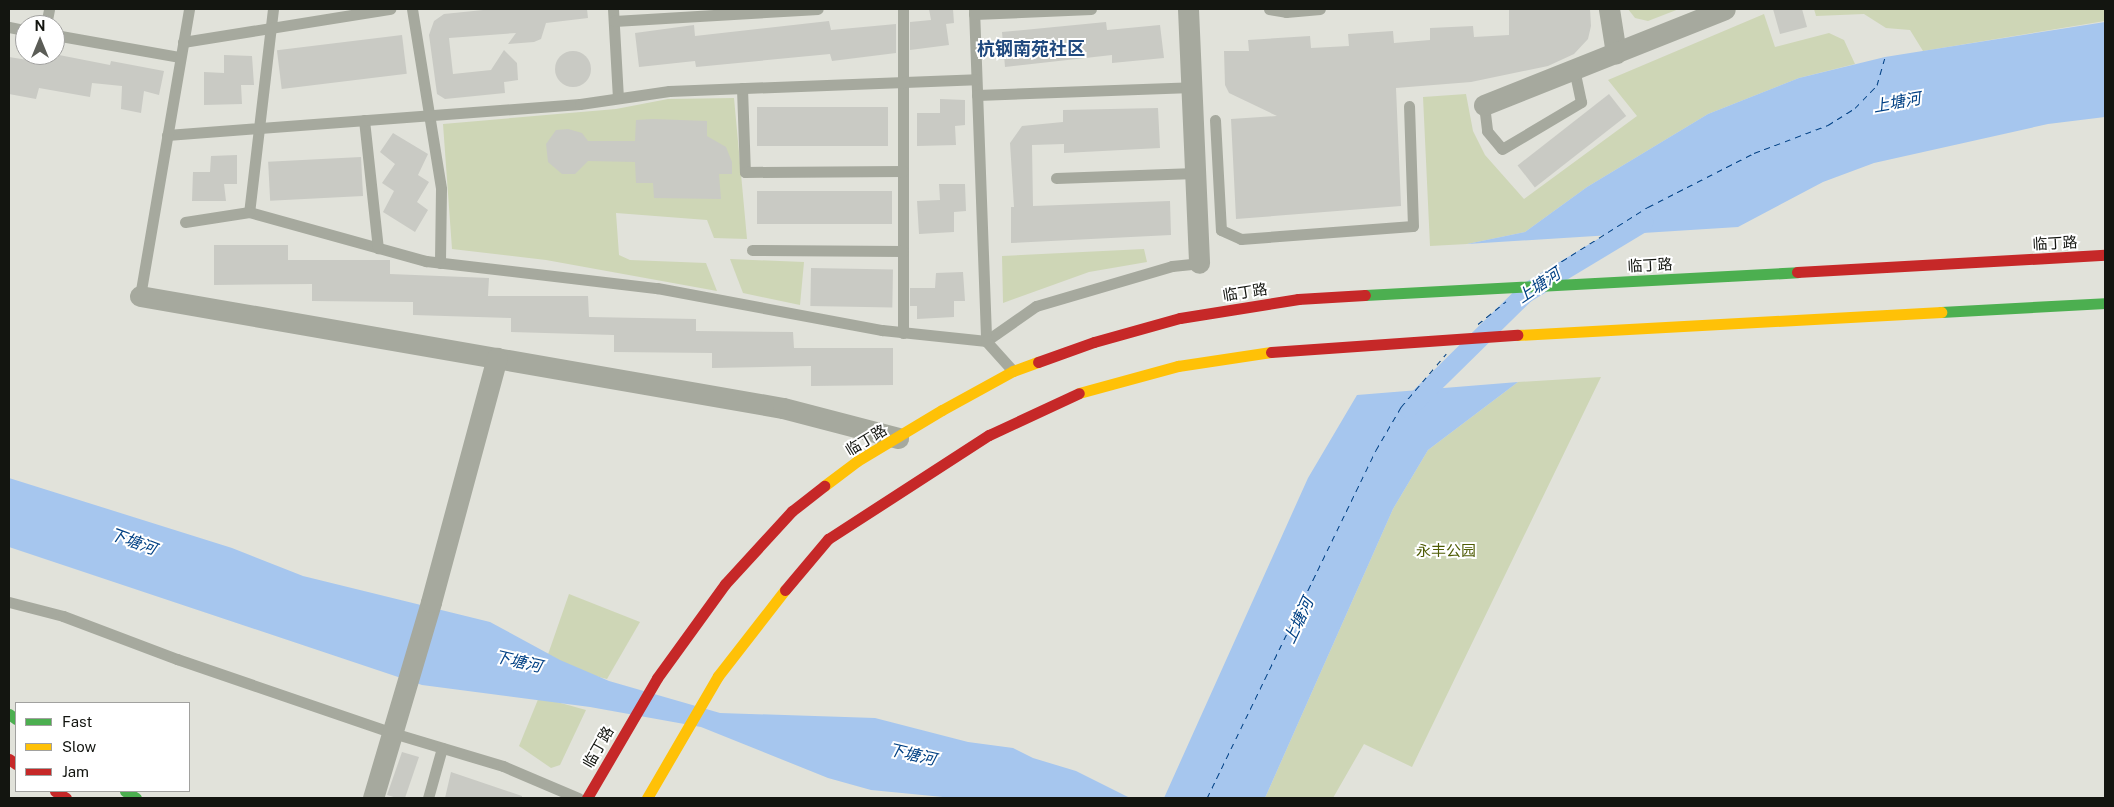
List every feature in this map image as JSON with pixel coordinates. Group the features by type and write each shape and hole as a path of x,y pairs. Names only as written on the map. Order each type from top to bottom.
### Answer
{"main road":[{"name":"临丁路","path":"587,798 657,678 725,584 792,511 858,461 1013,371 1094,342 1180,318 1298,299 2105,255"},
{"path":"648,798 718,676 762,616 828,539 989,435 1077,394 1178,366 1260,353 1401,342 2105,303"}],"street":[{"path":"1188,9 1199,263"},
{"path":"1609,9 1616,53"},
{"path":"1484,105 1725,9"},
{"path":"140,296 784,408 898,438"},
{"path":"372,798 393,733 497,358"}],"lane":[{"path":"140,296 189,9"},
{"path":"249,212 257,128 273,9"},
{"path":"183,42 390,9"},
{"path":"412,9 441,189 440,263"},
{"path":"613,9 618,98"},
{"path":"614,21 818,9"},
{"path":"903,9 903,333"},
{"path":"1013,371 986,341 974,12 1091,9"},
{"path":"1269,9 1286,12 1320,9"},
{"path":"65,37 180,57"},
{"path":"1484,105 1487,131 1502,149 1581,102 1574,70"},
{"path":"167,135 618,98 669,90 976,79"},
{"path":"977,95 1192,87"},
{"path":"742,88 746,172 903,171"},
{"path":"1198,233 1221,230 1241,239 1413,226 1409,106"},
{"path":"364,120 378,248"},
{"path":"1215,120 1221,230"},
{"path":"1056,178 1195,172"},
{"path":"185,222 249,212 378,248 440,263 657,288 903,333 986,341 1036,306 1172,266 1199,263"},
{"path":"752,250 903,251"},
{"path":"9,602 63,616 177,660 393,733 503,766 578,798"},
{"path":"428,798 442,748"}],"green space":[{"path":"1628,9 1679,9 1648,21 1635,18"},
{"path":"1814,9 2105,9 2105,21 1923,51 1910,30 1886,28 1864,14 1816,16"},
{"path":"1764,14 1775,47 1829,33 1844,40 1855,64 1799,78 1708,114 1587,187 1525,232 1467,244 1430,246 1423,97 1466,94 1473,131 1485,155 1524,199 1637,116 1608,80"},
{"path":"734,98 747,239 714,238 707,220 616,213 619,255 630,260 706,263 717,291 546,260 452,249 443,124 616,109 668,99"},
{"path":"1144,249 1147,262 1089,272 1003,303 1002,256"},
{"path":"730,259 804,262 800,305 743,293"},
{"name":"永丰公园","path":"1601,377 1412,767 1364,744 1333,798 1265,798 1393,509 1428,450 1518,382"},
{"path":"569,594 640,622 607,679 545,663"},
{"path":"539,697 586,710 560,765 551,768 519,746"}],"water":[{"path":"2105,22 2105,117 2048,124 1874,163 1823,182 1738,227 1467,244 1525,232 1587,187 1708,114 1799,78 1885,57"},
{"path":"1518,382 1428,450 1393,509 1265,798 1164,798 1308,478 1357,395"},
{"name":"下塘河","path":"9,478 232,548 303,576 490,622 560,660 609,681 720,713 875,718 968,742 1013,748 1033,758 1076,771 1130,798 953,798 871,790 828,778 701,727 590,707 422,685 9,547"}],"building":[{"path":"493,9 587,9 588,18 546,23 541,39 534,42 508,44 516,33 449,38 453,74 491,70 504,50 517,63 518,80 504,82 505,93 445,99 437,94 429,35 434,21 444,14"},
{"path":"929,9 953,9 954,23 946,24 949,45 910,50 910,22 931,20"},
{"path":"1590,9 1591,26 1588,39 1574,54 1548,66 1471,82 1396,88 1401,206 1236,219 1231,119 1277,116 1229,93 1225,85 1224,51 1249,51 1248,40 1310,36 1311,48 1349,46 1348,34 1393,31 1394,43 1430,40 1430,28 1473,26 1474,37 1509,35 1509,10"},
{"path":"1773,9 1802,9 1807,27 1780,34"},
{"path":"829,21 831,30 896,24 896,53 832,61 830,54 696,67 695,61 639,67 635,33 694,25 695,36"},
{"path":"1106,22 1107,30 1160,25 1164,58 1112,63 1112,55 1005,67 1002,32"},
{"path":"402,35 407,74 282,89 277,50"},
{"path":"573,51 580,52 586,56 590,62 590,76 586,82 580,86 573,87 566,86 560,82 556,76 555,69 556,62 560,56 566,52"},
{"path":"224,55 252,56 254,85 241,85 242,104 204,105 204,72 224,73"},
{"path":"65,56 110,65 111,61 164,71 159,95 144,91 141,113 121,109 122,86 92,83 90,97 39,88 36,99 9,94 9,57 15,58 15,65 65,65"},
{"path":"1609,94 1626,116 1535,187 1518,165"},
{"path":"940,99 965,100 965,125 955,126 956,145 917,146 917,113 940,113"},
{"path":"757,107 888,107 888,146 757,146"},
{"path":"1158,108 1160,148 1064,153 1064,144 1032,145 1033,206 1170,201 1171,235 1011,243 1011,207 1014,207 1010,143 1022,126 1063,122 1063,110"},
{"path":"636,120 707,121 707,136 726,147 732,162 732,174 719,174 721,199 654,198 653,183 636,183 635,162 588,161 575,174 562,174 548,162 546,144 556,130 568,129 582,133 588,141 635,141"},
{"path":"393,133 428,154 418,175 429,182 417,202 428,210 415,232 383,212 394,191 382,183 395,164 380,152"},
{"path":"237,155 237,184 224,184 226,201 192,201 193,172 210,172 211,156"},
{"path":"361,157 363,196 270,201 268,162"},
{"path":"939,184 965,184 966,211 954,212 954,232 919,234 917,201 940,200"},
{"path":"757,191 892,191 892,224 757,224"},
{"path":"214,245 288,245 288,260 390,260 390,274 489,278 488,296 588,296 589,317 696,319 696,331 793,332 794,348 893,348 893,385 811,386 811,366 712,368 712,353 614,352 614,335 511,332 511,318 413,315 413,302 312,301 312,284 214,285"},
{"path":"811,268 893,269 892,307 810,306"},
{"path":"963,272 965,301 954,301 954,317 917,319 917,306 910,306 910,288 935,288 936,273"},
{"path":"402,752 419,757 405,798 397,798 387,795"},
{"path":"451,772 522,796 522,798 445,798"}],"waterway":[{"name":"上塘河","path":"1408,408 1525,293 1643,222"}],"ferry route":[{"path":"1543,273 1648,207 1754,153 1828,125 1855,108 1877,85 1885,57"},
{"path":"1478,324 1506,301"},
{"path":"1207,798 1376,450 1401,407 1446,354"}],"traffic: fast":[{"path":"1365,295 1797,272"},
{"path":"1941,312 2105,303"},
{"path":"9,714 15,718"},
{"path":"127,792 136,798"}],"traffic: slow":[{"path":"1517,335 1941,312"},
{"path":"1079,393 1178,366 1271,352"},
{"path":"824,486 857,461 942,410 1013,371 1038,362"},
{"path":"647,798 718,676 785,590"}],"traffic: jam":[{"path":"1797,272 2105,255"},
{"path":"1038,362 1094,342 1180,318 1298,299 1365,295"},
{"path":"1271,352 1517,335"},
{"path":"785,590 828,539 989,435 1079,393"},
{"path":"587,798 657,678 725,584 792,511 824,486"},
{"path":"9,759 15,763"},
{"path":"57,792 66,798"}],"district":[{"name":"杭钢南苑社区","path":"1031,49"}]}
